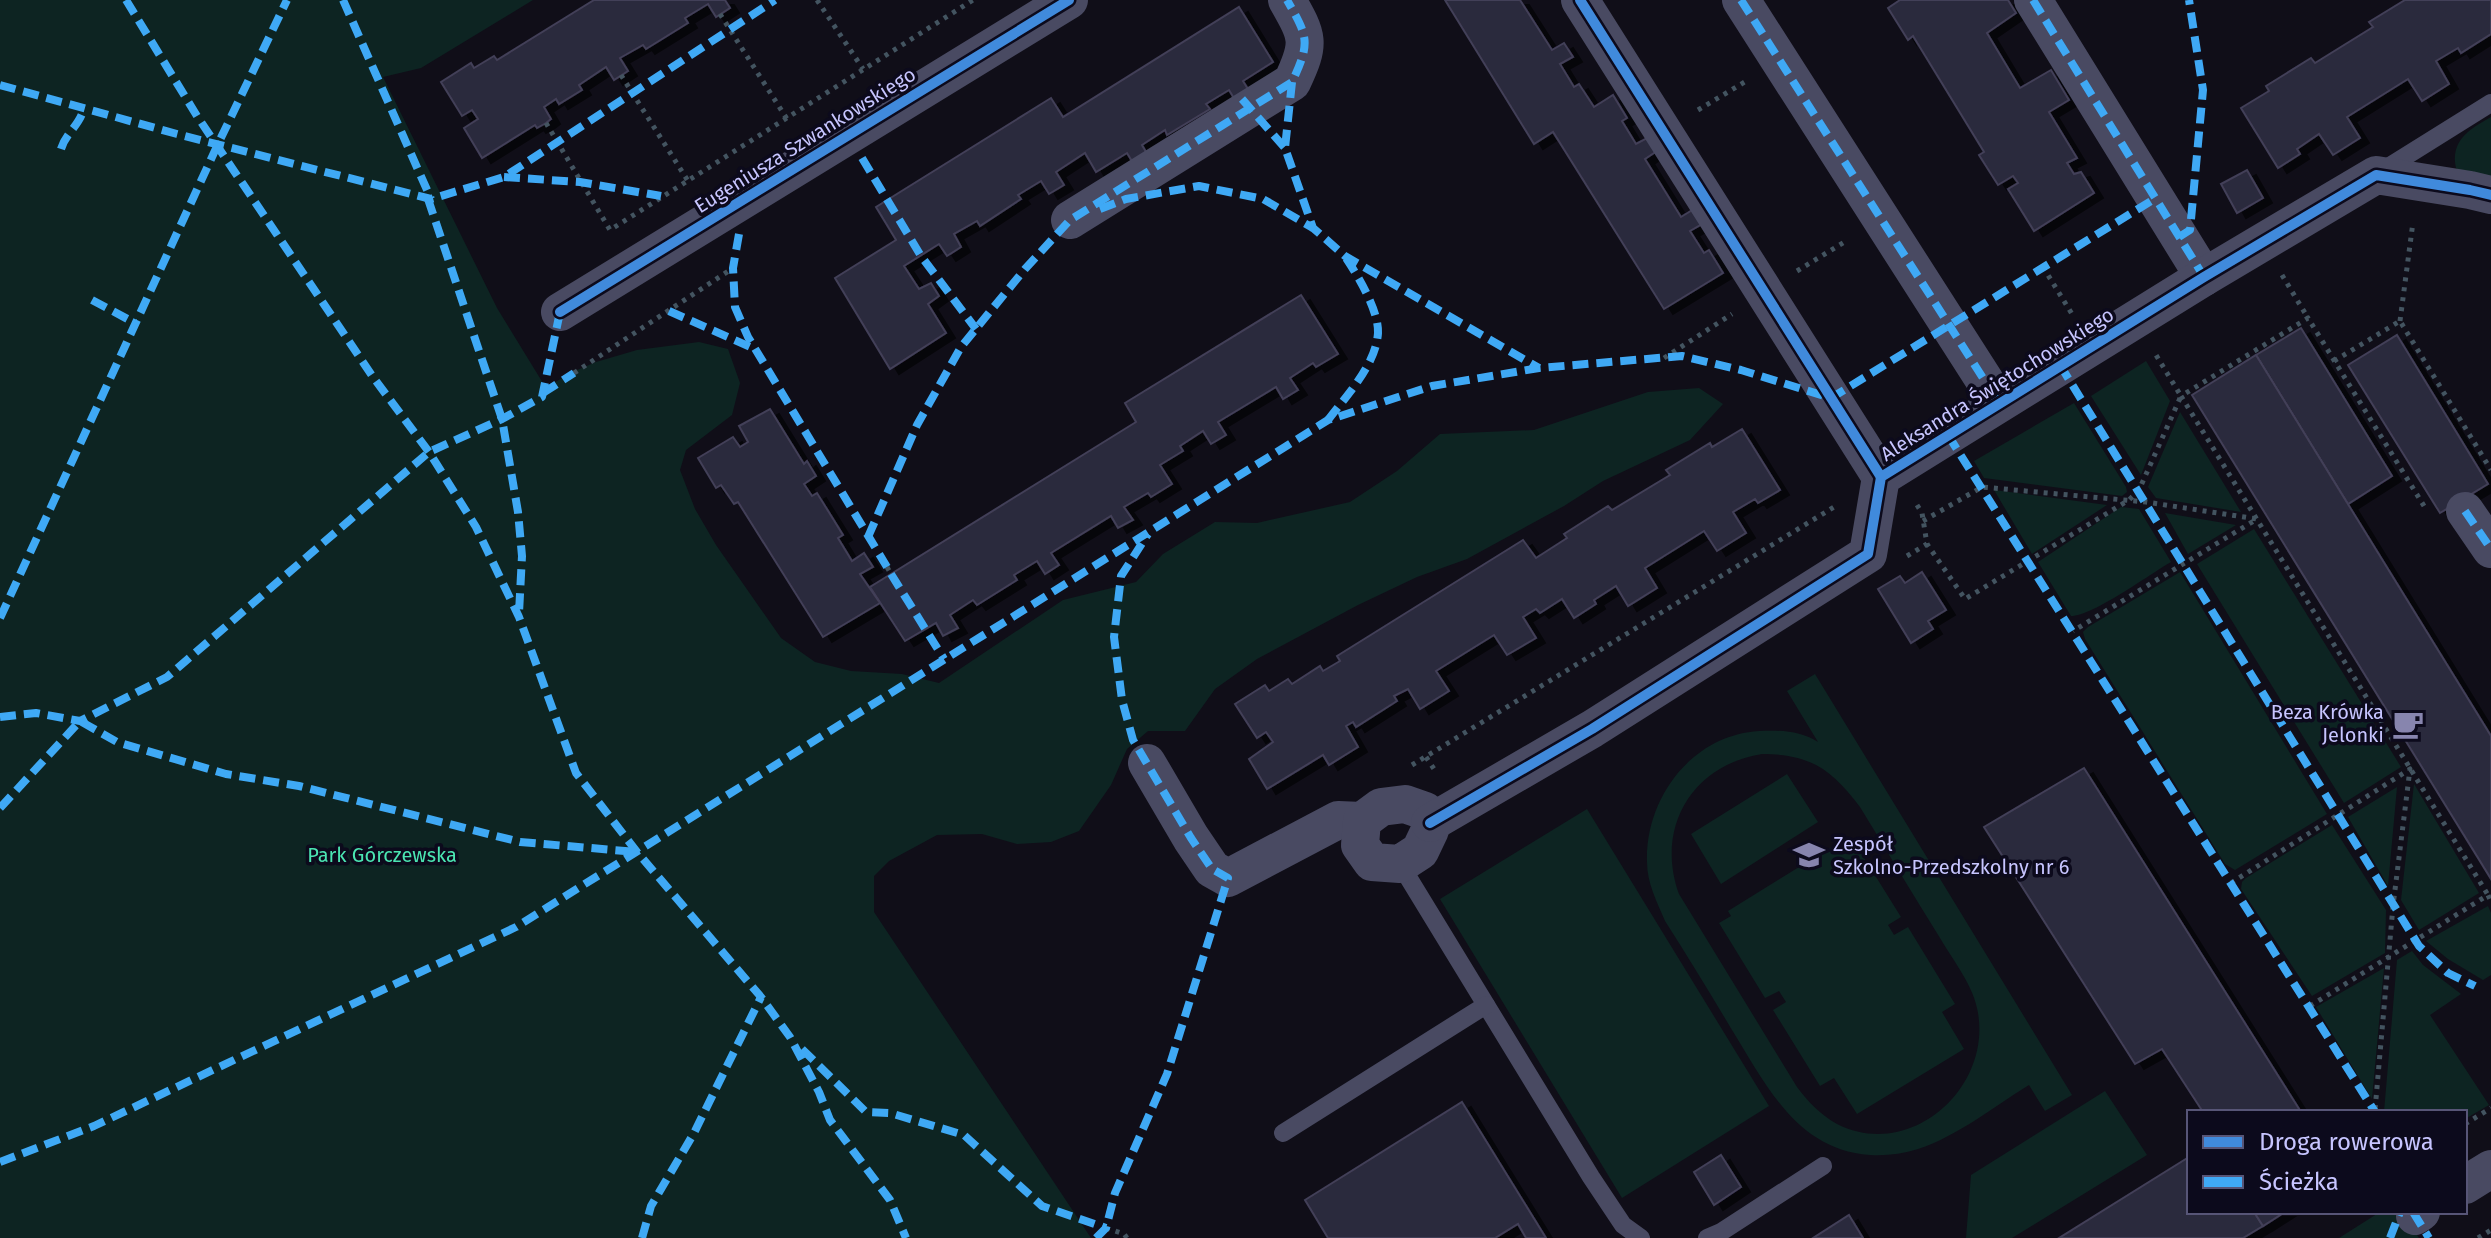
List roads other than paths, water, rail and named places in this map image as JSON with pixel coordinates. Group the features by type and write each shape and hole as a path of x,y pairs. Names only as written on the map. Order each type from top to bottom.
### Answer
{"street":[{"name":"Eugeniusza Szwankowskiego","path":"560,312 1069,0"},
{"path":"1070,220 1292,82 1305,54 1303,28 1287,0"},
{"path":"1580,0 1890,487"},
{"path":"1741,0 1999,403"},
{"path":"2033,0 2204,277"},
{"path":"2376,175 2491,195"},
{"name":"Aleksandra Świętochowskiego","path":"1430,827 1592,729 1868,554 1890,487 1999,403 2376,175"},
{"path":"2465,511 2491,549"},
{"path":"1147,763 1212,869 1228,878 1338,820 1361,833 1372,862 1400,864 1420,851 1430,827 1425,811 1405,804 1381,807 1361,833"},
{"path":"2467,1184 2491,1169"}],"lane":[{"path":"2376,175 2491,103"},
{"path":"1400,864 1591,1177 1623,1225 1641,1238"},
{"path":"1283,1133 1486,1005"},
{"path":"1707,1238 1823,1166"}],"place":[{"name":"Beza Krówka Jelonki","path":"2408,724"},
{"name":"Zespół Szkolno-Przedszkolny nr 6","path":"1809,855"}],"park label":[{"name":"Park Górczewska","path":"382,855"}]}
